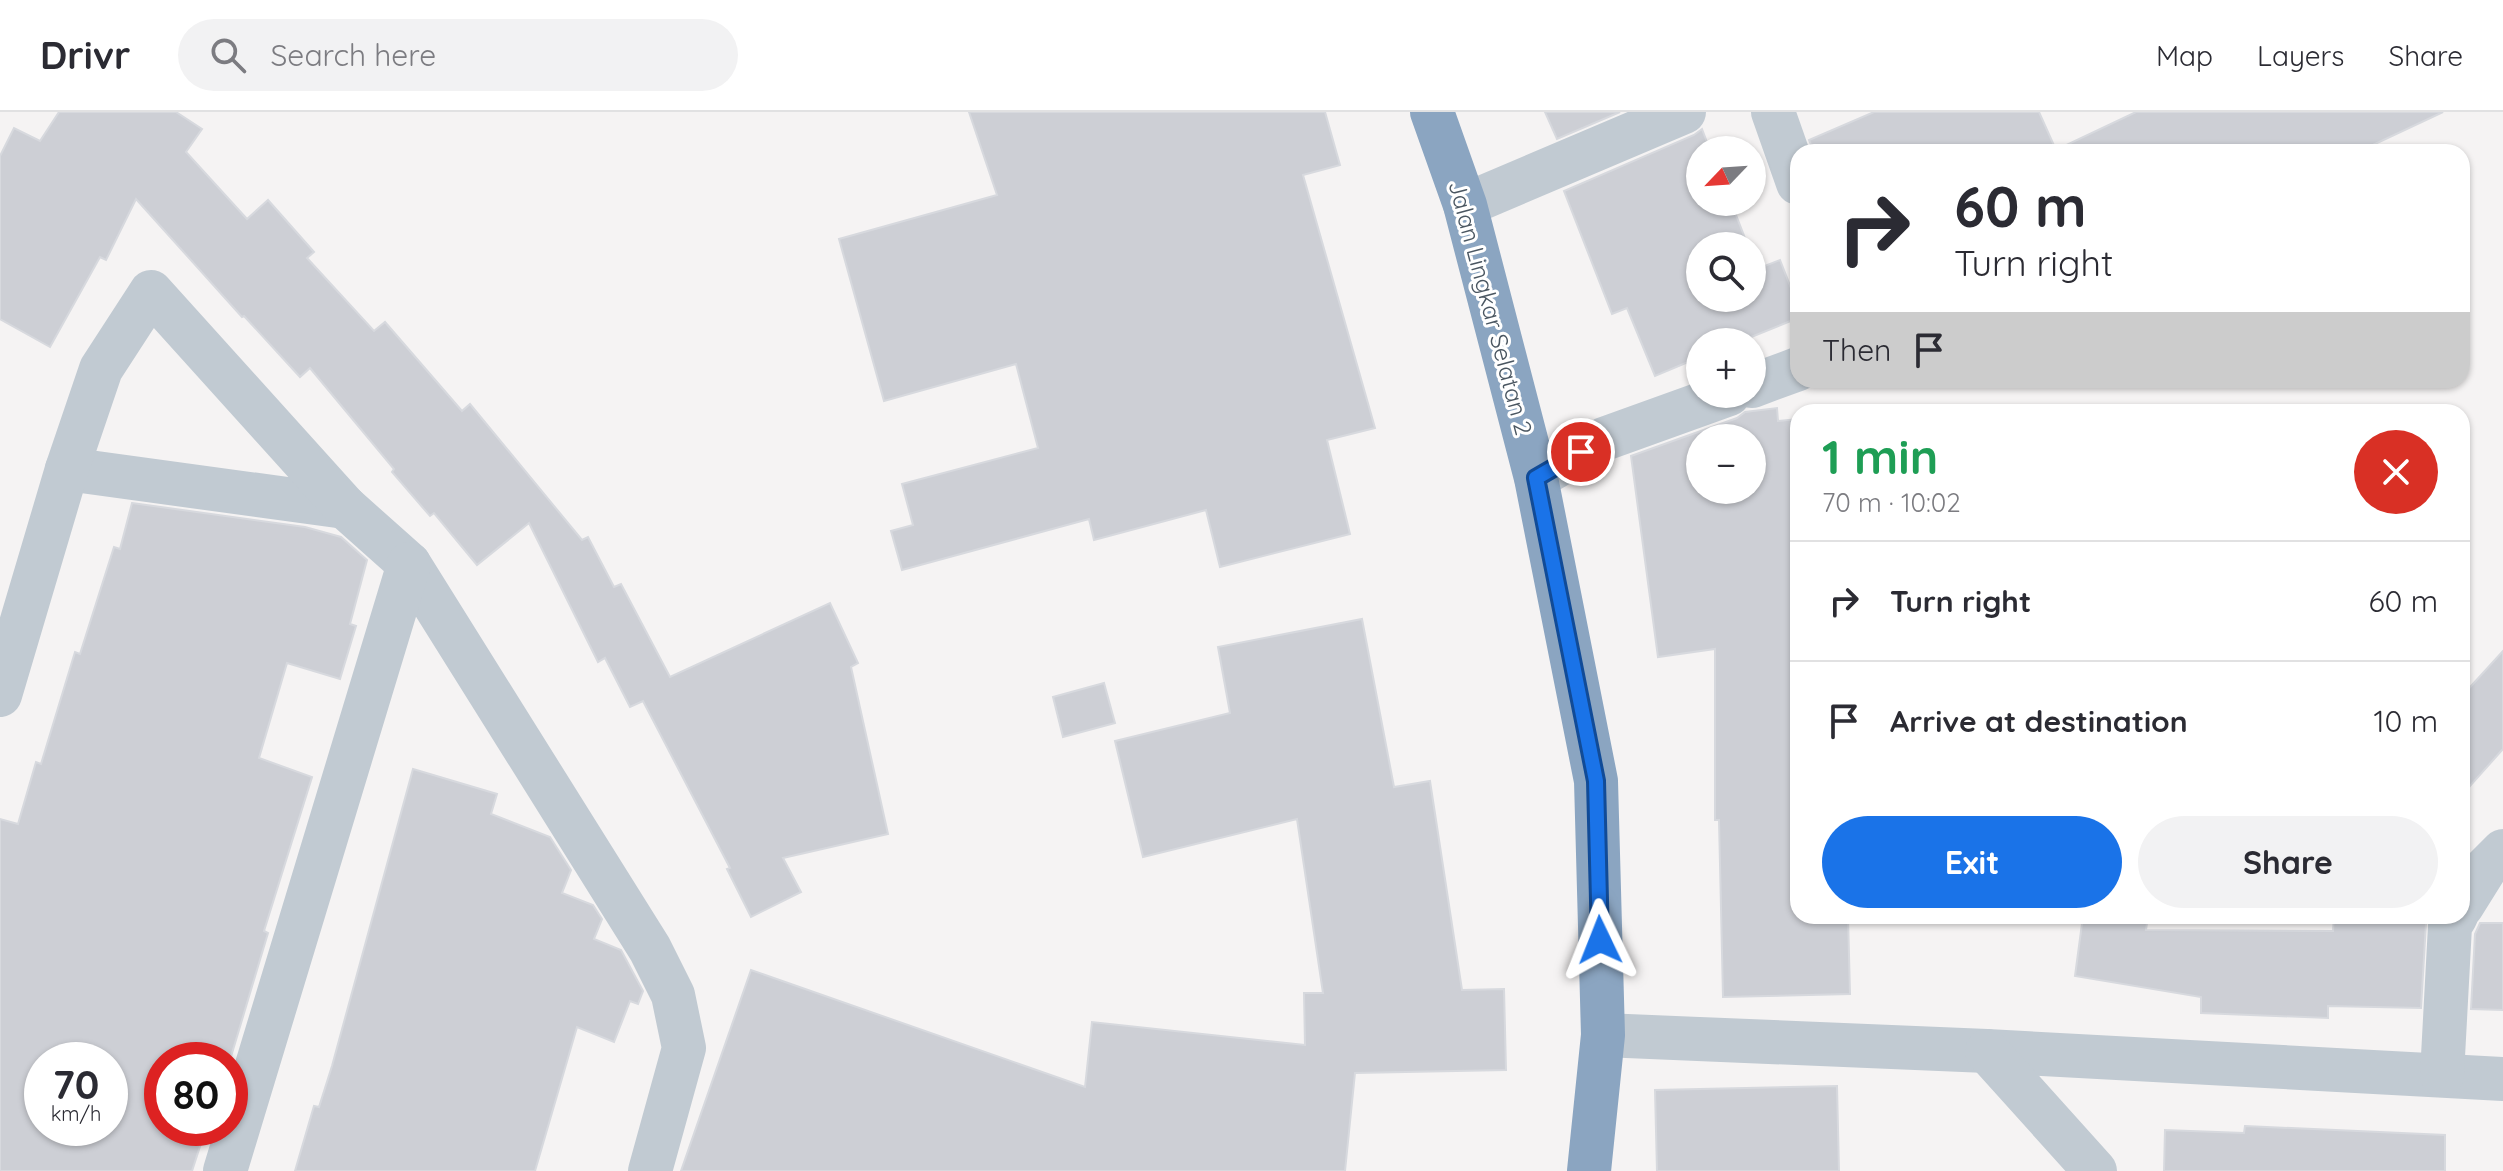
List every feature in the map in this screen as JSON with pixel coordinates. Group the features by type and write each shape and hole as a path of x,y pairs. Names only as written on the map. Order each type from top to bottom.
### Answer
{"highway":[{"name":"Jalan Lingkar Selatan 2","path":"1432,112 1465,205 1536,478 1596,781 1603,1035 1589,1171"}],"street":[{"path":"1465,205 1684,112"},
{"path":"1773,112 1790,160"},
{"path":"0,695 67,469 101,369 151,292 345,507 409,564 650,949 673,995 684,1048 650,1171"},
{"path":"1766,381 1790,372"},
{"path":"1536,478 1604,439 1690,408"},
{"path":"67,469 345,507"},
{"path":"225,1171 409,564"},
{"path":"2470,893 2485,869 2503,851"},
{"path":"2442,1075 2451,924"},
{"path":"1603,1035 1987,1051 2503,1079"},
{"path":"1987,1051 2095,1171"}],"building":[{"path":"59,112 176,112 202,129 186,152 247,219 268,200 314,252 307,258 374,331 385,322 462,411 470,404 582,540 588,537 614,587 621,584 670,677 830,603 858,663 851,667 888,834 783,858 801,892 751,917 727,869 730,868 643,701 630,707 605,658 598,662 529,523 477,565 434,513 430,516 392,472 394,469 310,368 300,377 136,199 106,260 100,257 50,347 0,319 0,156 14,128 40,141"},
{"path":"969,112 1325,112 1340,165 1303,175 1375,428 1327,440 1350,534 1220,567 1206,510 1094,540 1089,519 902,570 891,531 913,525 902,484 1038,448 1016,364 884,401 839,239 997,195"},
{"path":"1545,112 1620,112 1557,139"},
{"path":"1874,112 2039,112 2053,144 1811,144 1809,140"},
{"path":"2136,112 2443,112 2375,144 2069,144"},
{"path":"1702,129 1705,136 1692,136"},
{"path":"1686,138 1686,216 1736,216 1743,232 1686,232 1686,312 1766,312 1766,265 1780,260 1790,286 1790,321 1766,331 1766,328 1686,328 1686,363 1655,376 1627,308 1612,314 1564,191"},
{"path":"1777,408 1778,421 1790,420 1790,924 1848,924 1850,994 1723,997 1719,820 1715,820 1715,649 1658,657 1631,456 1686,436 1686,504 1766,504 1766,424 1720,424 1745,412"},
{"path":"132,503 305,527 341,537 367,560 350,624 356,626 340,679 287,663 259,758 312,777 264,931 268,933 235,1042 144,1042 144,1146 200,1146 192,1171 0,1171 0,819 18,824 36,762 41,764 75,652 80,654 114,547 120,549"},
{"path":"1362,619 1394,787 1430,781 1462,990 1504,989 1506,1070 1355,1073 1345,1171 681,1171 751,970 1085,1087 1092,1022 1305,1045 1304,993 1323,993 1297,819 1143,857 1115,741 1230,713 1218,647"},
{"path":"2503,651 2503,749 2470,786 2470,687"},
{"path":"1104,683 1115,723 1063,737 1053,697"},
{"path":"413,769 497,794 491,814 550,837 571,870 562,893 593,905 602,919 594,939 621,950 643,991 638,1004 630,1001 614,1042 577,1027 535,1171 295,1171 314,1106 319,1107 332,1066"},
{"path":"2480,923 2503,923 2503,1010 2471,1009 2475,934"},
{"path":"2082,924 2147,924 2146,930 2333,931 2333,924 2426,924 2421,1008 2328,1006 2328,1018 2201,1013 2201,997 2075,976"},
{"path":"1837,1086 1839,1171 1657,1171 1655,1090"},
{"path":"2245,1126 2445,1135 2445,1171 2164,1171 2165,1130 2244,1133"}],"route":[{"path":"1581,452 1536,478 1596,781 1600,940"}]}
